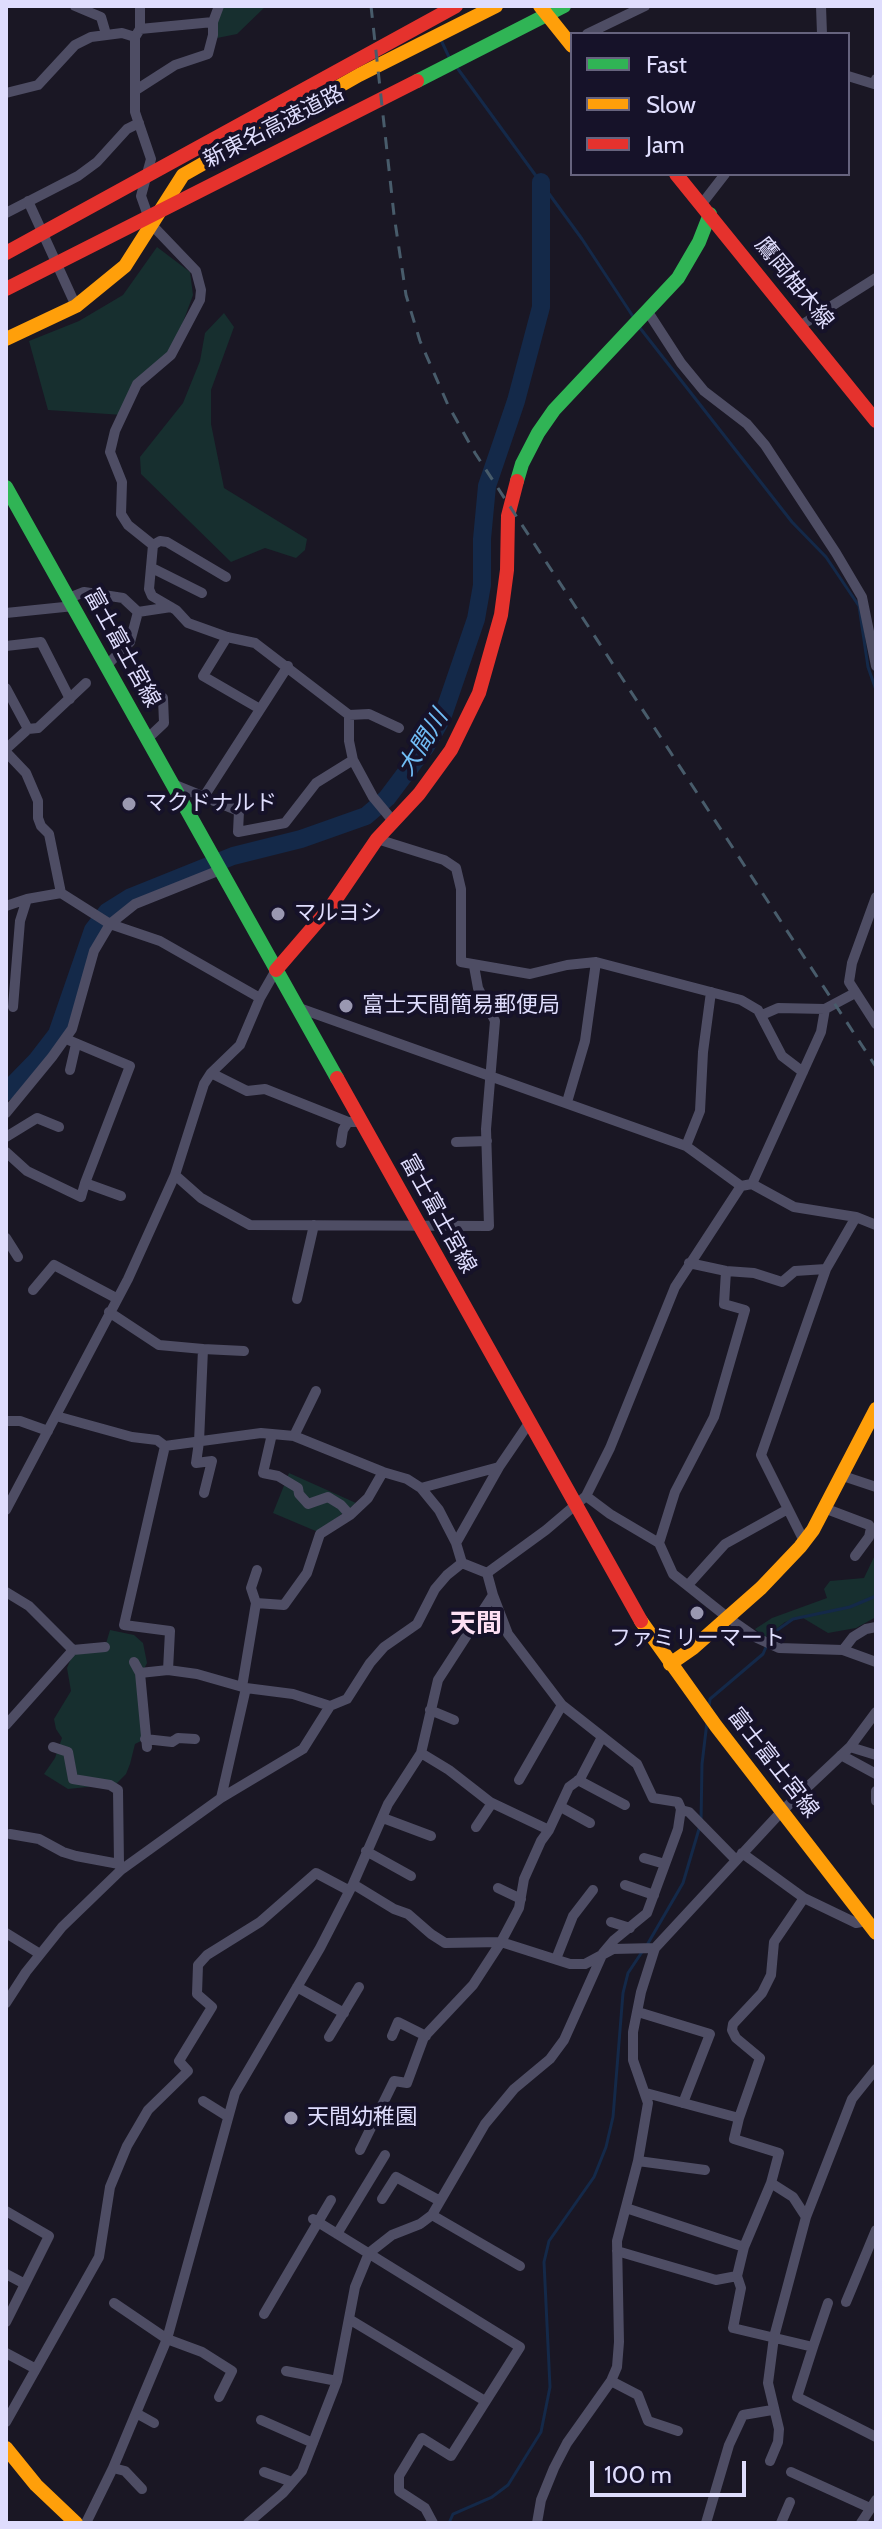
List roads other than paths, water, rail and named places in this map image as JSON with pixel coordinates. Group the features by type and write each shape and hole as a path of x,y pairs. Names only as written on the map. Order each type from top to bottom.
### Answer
{"main road":[{"name":"新東名高速道路","path":"6,253 456,6"},
{"path":"6,339 76,306 125,266 172,189 183,175 199,164 359,75 496,6"},
{"path":"540,6 570,42"},
{"name":"新東名高速道路","path":"6,289 564,6"},
{"name":"鷹岡柚木線","path":"678,176 876,421"},
{"path":"276,970 332,905 377,839 388,816 419,794 451,750 479,693 501,615 507,570 508,516 522,464 554,410 678,278 699,242 706,209"},
{"name":"富士富士宮線","path":"6,487 299,1008 355,1122 420,1227 529,1423 581,1500 640,1619 716,1726 876,1933"},
{"path":"670,1664 693,1648 778,1572 813,1530 840,1475 870,1432 876,1409"},
{"path":"6,2448 36,2485 76,2523"}],"street":[{"path":"75,6 101,17 106,34"},
{"path":"140,6 135,112 151,159 141,196 151,224 196,271 201,290 200,300 171,355 137,384 115,431 110,452 122,482 121,514 128,525 153,545"},
{"path":"136,90 175,65 208,54 219,6"},
{"path":"591,32 645,6"},
{"path":"821,6 822,32"},
{"path":"6,93 38,85 75,45 91,37 213,22"},
{"path":"850,77 874,84 876,79"},
{"path":"6,213 78,176 97,162 127,129 139,123"},
{"path":"706,209 724,176"},
{"path":"28,201 76,306"},
{"path":"800,326 876,278"},
{"path":"646,314 704,391 747,424 765,445 836,553 862,597 876,666"},
{"path":"153,545 160,541 167,542 226,577"},
{"path":"153,545 149,589 152,596 171,607 188,623 255,643 349,715 369,714 399,728"},
{"path":"152,568 202,593"},
{"path":"6,613 71,602 84,592 123,598 138,612"},
{"path":"138,612 171,607"},
{"path":"106,666 130,642 138,612"},
{"path":"227,637 203,676 260,709"},
{"path":"6,646 41,642 70,699"},
{"path":"205,795 288,666"},
{"path":"61,893 49,834 38,818 38,801 26,773 6,751 28,729 38,728 86,683"},
{"path":"6,688 28,729"},
{"path":"147,739 164,723 163,698"},
{"path":"349,715 353,760 373,797 388,816"},
{"path":"170,783 239,811 238,832 285,823 316,783 353,760"},
{"path":"377,839 444,860 456,868 461,889 461,962 530,974 596,962 741,1000 762,1015 782,1056 803,1072"},
{"path":"70,1070 72,1029 94,951 110,924 135,904 220,870"},
{"path":"6,906 61,893 110,924 160,941 260,998"},
{"path":"876,897 852,963 849,982 876,1024"},
{"path":"13,1007 20,921 27,899"},
{"path":"567,1102 585,1041 596,962"},
{"path":"175,1175 201,1198 250,1225 489,1226 487,1141 495,1021 478,988 474,966"},
{"path":"6,1510 109,1312 175,1175 197,1103 211,1073 240,1045 276,970"},
{"path":"686,1146 700,1111 703,1052 711,992"},
{"path":"762,1015 778,1008 825,1009 855,993"},
{"path":"863,1004 876,1008"},
{"path":"299,1008 686,1146 746,1185 794,1207 856,1217 876,1225"},
{"path":"487,1573 581,1500 610,1448 664,1310 689,1263 746,1185 821,1032 825,1009"},
{"path":"6,1113 71,1041"},
{"path":"6,1152 27,1171 81,1197 130,1066 71,1041"},
{"path":"211,1073 247,1091 265,1089 355,1122"},
{"path":"6,1137 37,1118 59,1127"},
{"path":"341,1143 343,1130 355,1122"},
{"path":"456,1142 487,1141"},
{"path":"85,1183 121,1196"},
{"path":"804,1541 761,1455 826,1269 856,1217"},
{"path":"297,1299 314,1225"},
{"path":"6,1238 18,1257"},
{"path":"689,1263 754,1273 782,1282 795,1271 826,1269"},
{"path":"33,1290 54,1265 116,1298"},
{"path":"659,1543 675,1492 714,1417 745,1310 724,1304 726,1271"},
{"path":"109,1312 159,1345 244,1351"},
{"path":"203,1349 196,1463 212,1461 204,1493"},
{"path":"294,1436 316,1391"},
{"path":"56,1416 132,1437 157,1440 165,1446 261,1433 294,1436 407,1479 421,1488 433,1500 456,1543 462,1563"},
{"path":"6,1421 20,1421 48,1431"},
{"path":"456,1543 499,1467 529,1423"},
{"path":"272,1434 263,1473 278,1476 298,1488 308,1504 328,1497 350,1515"},
{"path":"165,1446 124,1625 170,1631 168,1670"},
{"path":"421,1488 499,1467"},
{"path":"256,1603 284,1605 307,1573 320,1534 350,1515 368,1498 383,1472"},
{"path":"840,1475 876,1487"},
{"path":"581,1500 659,1543 673,1574 757,1638 779,1648 843,1650 876,1662"},
{"path":"824,1508 871,1528 869,1537 855,1556"},
{"path":"688,1585 725,1544 788,1509"},
{"path":"462,1563 487,1573"},
{"path":"6,2003 62,1927 120,1867 221,1798 303,1749 330,1706 347,1699 384,1647 417,1624 435,1589 462,1563"},
{"path":"221,1798 244,1687 256,1603 251,1588 257,1570"},
{"path":"248,2523 302,2471 337,2381 355,2287 369,2253 392,2235 420,2224 432,2215 485,2124 514,2089 550,2059 564,2040 603,1953 647,1913 678,1829 681,1810 678,1802 653,1798 637,1764 562,1705 508,1634 487,1573"},
{"path":"6,1592 29,1606 73,1650"},
{"path":"86,2523 113,2468 167,2339 227,2116 246,2073 297,1987 350,1887 388,1804 421,1753 438,1680 493,1595"},
{"path":"843,1650 853,1637 876,1627"},
{"path":"6,1725 73,1650 105,1647"},
{"path":"134,1662 140,1673 146,1743 195,1739"},
{"path":"140,1673 168,1670 197,1674 244,1687 293,1694 330,1706"},
{"path":"519,1780 562,1705"},
{"path":"430,1710 454,1720"},
{"path":"537,2523 541,2500 567,2443 611,2381 617,2367 617,2251 648,2103 633,2060 633,2032 652,1948 782,1811 850,1747 876,1712"},
{"path":"360,2150 394,2081 407,2083 426,2036 473,1985 501,1942 519,1908 530,1865 569,1787 578,1780 602,1737"},
{"path":"53,1747 68,1752 73,1779 110,1785 118,1790 120,1867"},
{"path":"850,1747 876,1755"},
{"path":"421,1753 492,1803 549,1830"},
{"path":"841,1755 876,1774"},
{"path":"578,1780 625,1805"},
{"path":"876,1791 876,1801"},
{"path":"476,1827 492,1803"},
{"path":"561,1807 590,1823"},
{"path":"681,1810 689,1812 706,1831 739,1857 804,1898 856,1923 866,1921"},
{"path":"383,1818 431,1836"},
{"path":"10,1834 39,1839 63,1852 120,1867"},
{"path":"366,1851 411,1876"},
{"path":"644,1858 665,1864"},
{"path":"6,2422 99,2257 110,2187 127,2146 148,2110 188,2071 179,2061 212,2007 197,1994 198,1965 207,1955 260,1922 316,1873 408,1914 445,1943 501,1942 570,1964 585,1964 603,1953 620,1949 652,1948"},
{"path":"625,1885 654,1895"},
{"path":"498,1888 521,1899"},
{"path":"556,1959 573,1916 593,1890"},
{"path":"804,1898 774,1942 771,1975 762,1993 733,2024 732,2030 736,2038 760,2058 734,2139 779,2153 771,2183 744,2247 737,2276 741,2288 733,2328 813,2347"},
{"path":"611,1922 630,1928"},
{"path":"6,1933 40,1954"},
{"path":"297,1987 344,2013"},
{"path":"329,2037 359,1987"},
{"path":"638,2012 710,2034 683,2103"},
{"path":"392,2036 398,2022 426,2036"},
{"path":"770,2461 778,2442 779,2429 768,2383 774,2337 806,2217 852,2099 876,2069"},
{"path":"646,2093 739,2118"},
{"path":"203,2101 227,2116"},
{"path":"337,2234 385,2155"},
{"path":"638,2161 705,2170"},
{"path":"382,2199 396,2177 440,2201"},
{"path":"771,2183 793,2197 806,2217"},
{"path":"264,2314 331,2200"},
{"path":"626,2208 744,2247"},
{"path":"6,2211 49,2236 6,2322"},
{"path":"432,2215 520,2266"},
{"path":"316,2221 520,2347 451,2456 422,2438 399,2476 399,2491 425,2508 433,2523"},
{"path":"846,2302 876,2230"},
{"path":"617,2251 716,2280 737,2276"},
{"path":"6,2274 25,2284"},
{"path":"114,2303 167,2339 202,2352 232,2371 219,2397"},
{"path":"828,2303 797,2397 876,2437"},
{"path":"349,2319 485,2401"},
{"path":"6,2353 36,2369"},
{"path":"286,2371 337,2381"},
{"path":"611,2381 638,2395 648,2421 678,2431"},
{"path":"706,2523 729,2445 743,2415 772,2410"},
{"path":"136,2413 154,2423"},
{"path":"261,2420 313,2443"},
{"path":"113,2468 125,2471 142,2489"},
{"path":"264,2472 292,2482"},
{"path":"791,2472 869,2515"},
{"path":"781,2523 790,2502"}],"waterway":[{"path":"440,38 449,57"},
{"path":"458,69 582,239 634,318"},
{"name":"大間川","path":"6,1092 57,1034 93,930 107,912 131,897 233,856 301,839 366,816 387,798 426,746 442,718 476,619 482,585 487,486 516,401 541,307 541,182"},
{"path":"640,328 792,522 826,557 859,606 868,667 876,690"},
{"path":"769,1640 773,1633 793,1619 850,1607 876,1596"},
{"path":"709,1707 710,1699 763,1654 766,1647"},
{"path":"701,1822 702,1764 707,1722"},
{"path":"647,1945 683,1883 699,1829"},
{"path":"449,2523 453,2514 492,2497 508,2485 541,2432 550,2387 544,2262 549,2241 594,2177 606,2147 613,2117 623,1993 628,1973 642,1952"}],"railway":[{"path":"371,6 406,295 420,341 448,405 475,453 876,1067"}],"place":[{"name":"マクドナルド","path":"129,804"},
{"name":"マルヨシ","path":"278,914"},
{"name":"富士天間簡易郵便局","path":"346,1006"},
{"name":"ファミリーマート","path":"697,1613"},
{"name":"天間幼稚園","path":"291,2118"}],"district":[{"name":"天間","path":"476,1624"}]}
